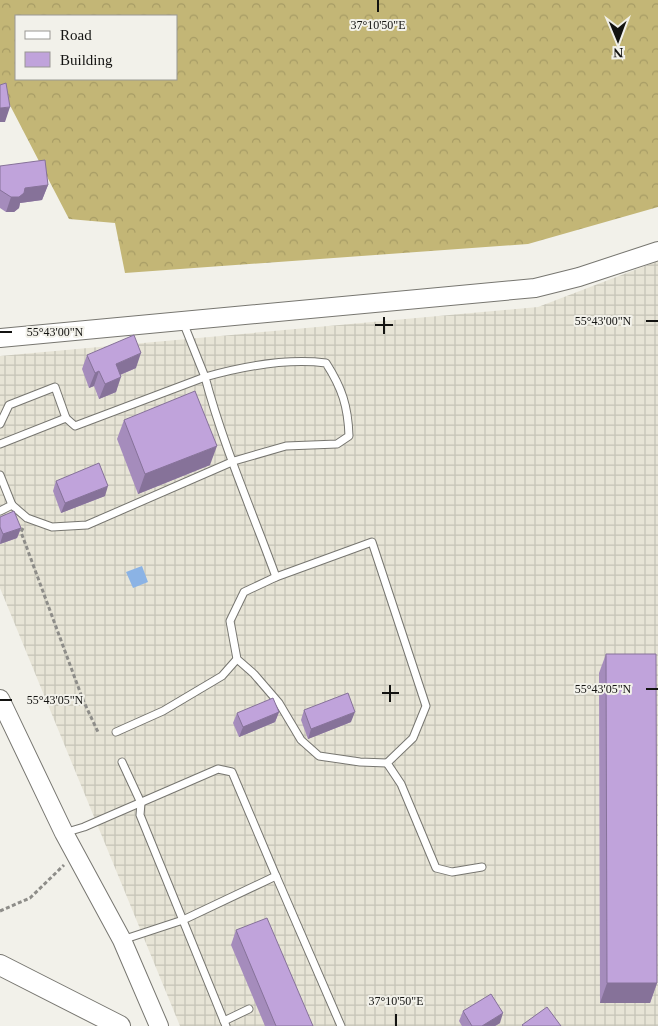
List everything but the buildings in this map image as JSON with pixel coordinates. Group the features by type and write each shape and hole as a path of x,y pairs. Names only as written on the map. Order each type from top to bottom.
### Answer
{"main road":[{"path":"0,965 120,1026"}],"street":[{"path":"0,338 182,319 536,288 578,277 658,251"},
{"path":"0,699 64,833 122,940 159,1026"}],"lane":[{"path":"182,319 205,377 212,404 276,577"},
{"path":"0,424 9,405 55,387 66,418 76,426 205,377 227,371 294,361 326,363 335,378 348,411 349,436 337,444 286,446 234,461 87,525 52,527 27,518 12,505 0,475"},
{"path":"0,444 66,418"},
{"path":"0,511 12,505"},
{"path":"372,542 426,706 413,738 387,763 360,762 319,756 301,740 279,703 254,674 237,659 230,621 244,592 276,577 372,542"},
{"path":"116,732 163,711 222,676 237,659"},
{"path":"122,762 141,803 140,815 225,1023 249,1009"},
{"path":"387,763 401,784 436,868 452,872 482,867"},
{"path":"64,833 84,827 218,769 232,772 340,1026"},
{"path":"122,940 183,920 276,876"}],"path":[{"path":"27,518 21,532 83,700 98,732"},
{"path":"0,911 30,898 75,854"}],"shaded area":[{"path":"658,261 658,1026 180,1026 0,588 0,356 538,307"}],"green space":[{"path":"0,0 658,0 658,207 528,244 125,273 115,223 69,219 0,86"}],"water":[{"path":"142,566 148,582 133,588 126,572"}]}
